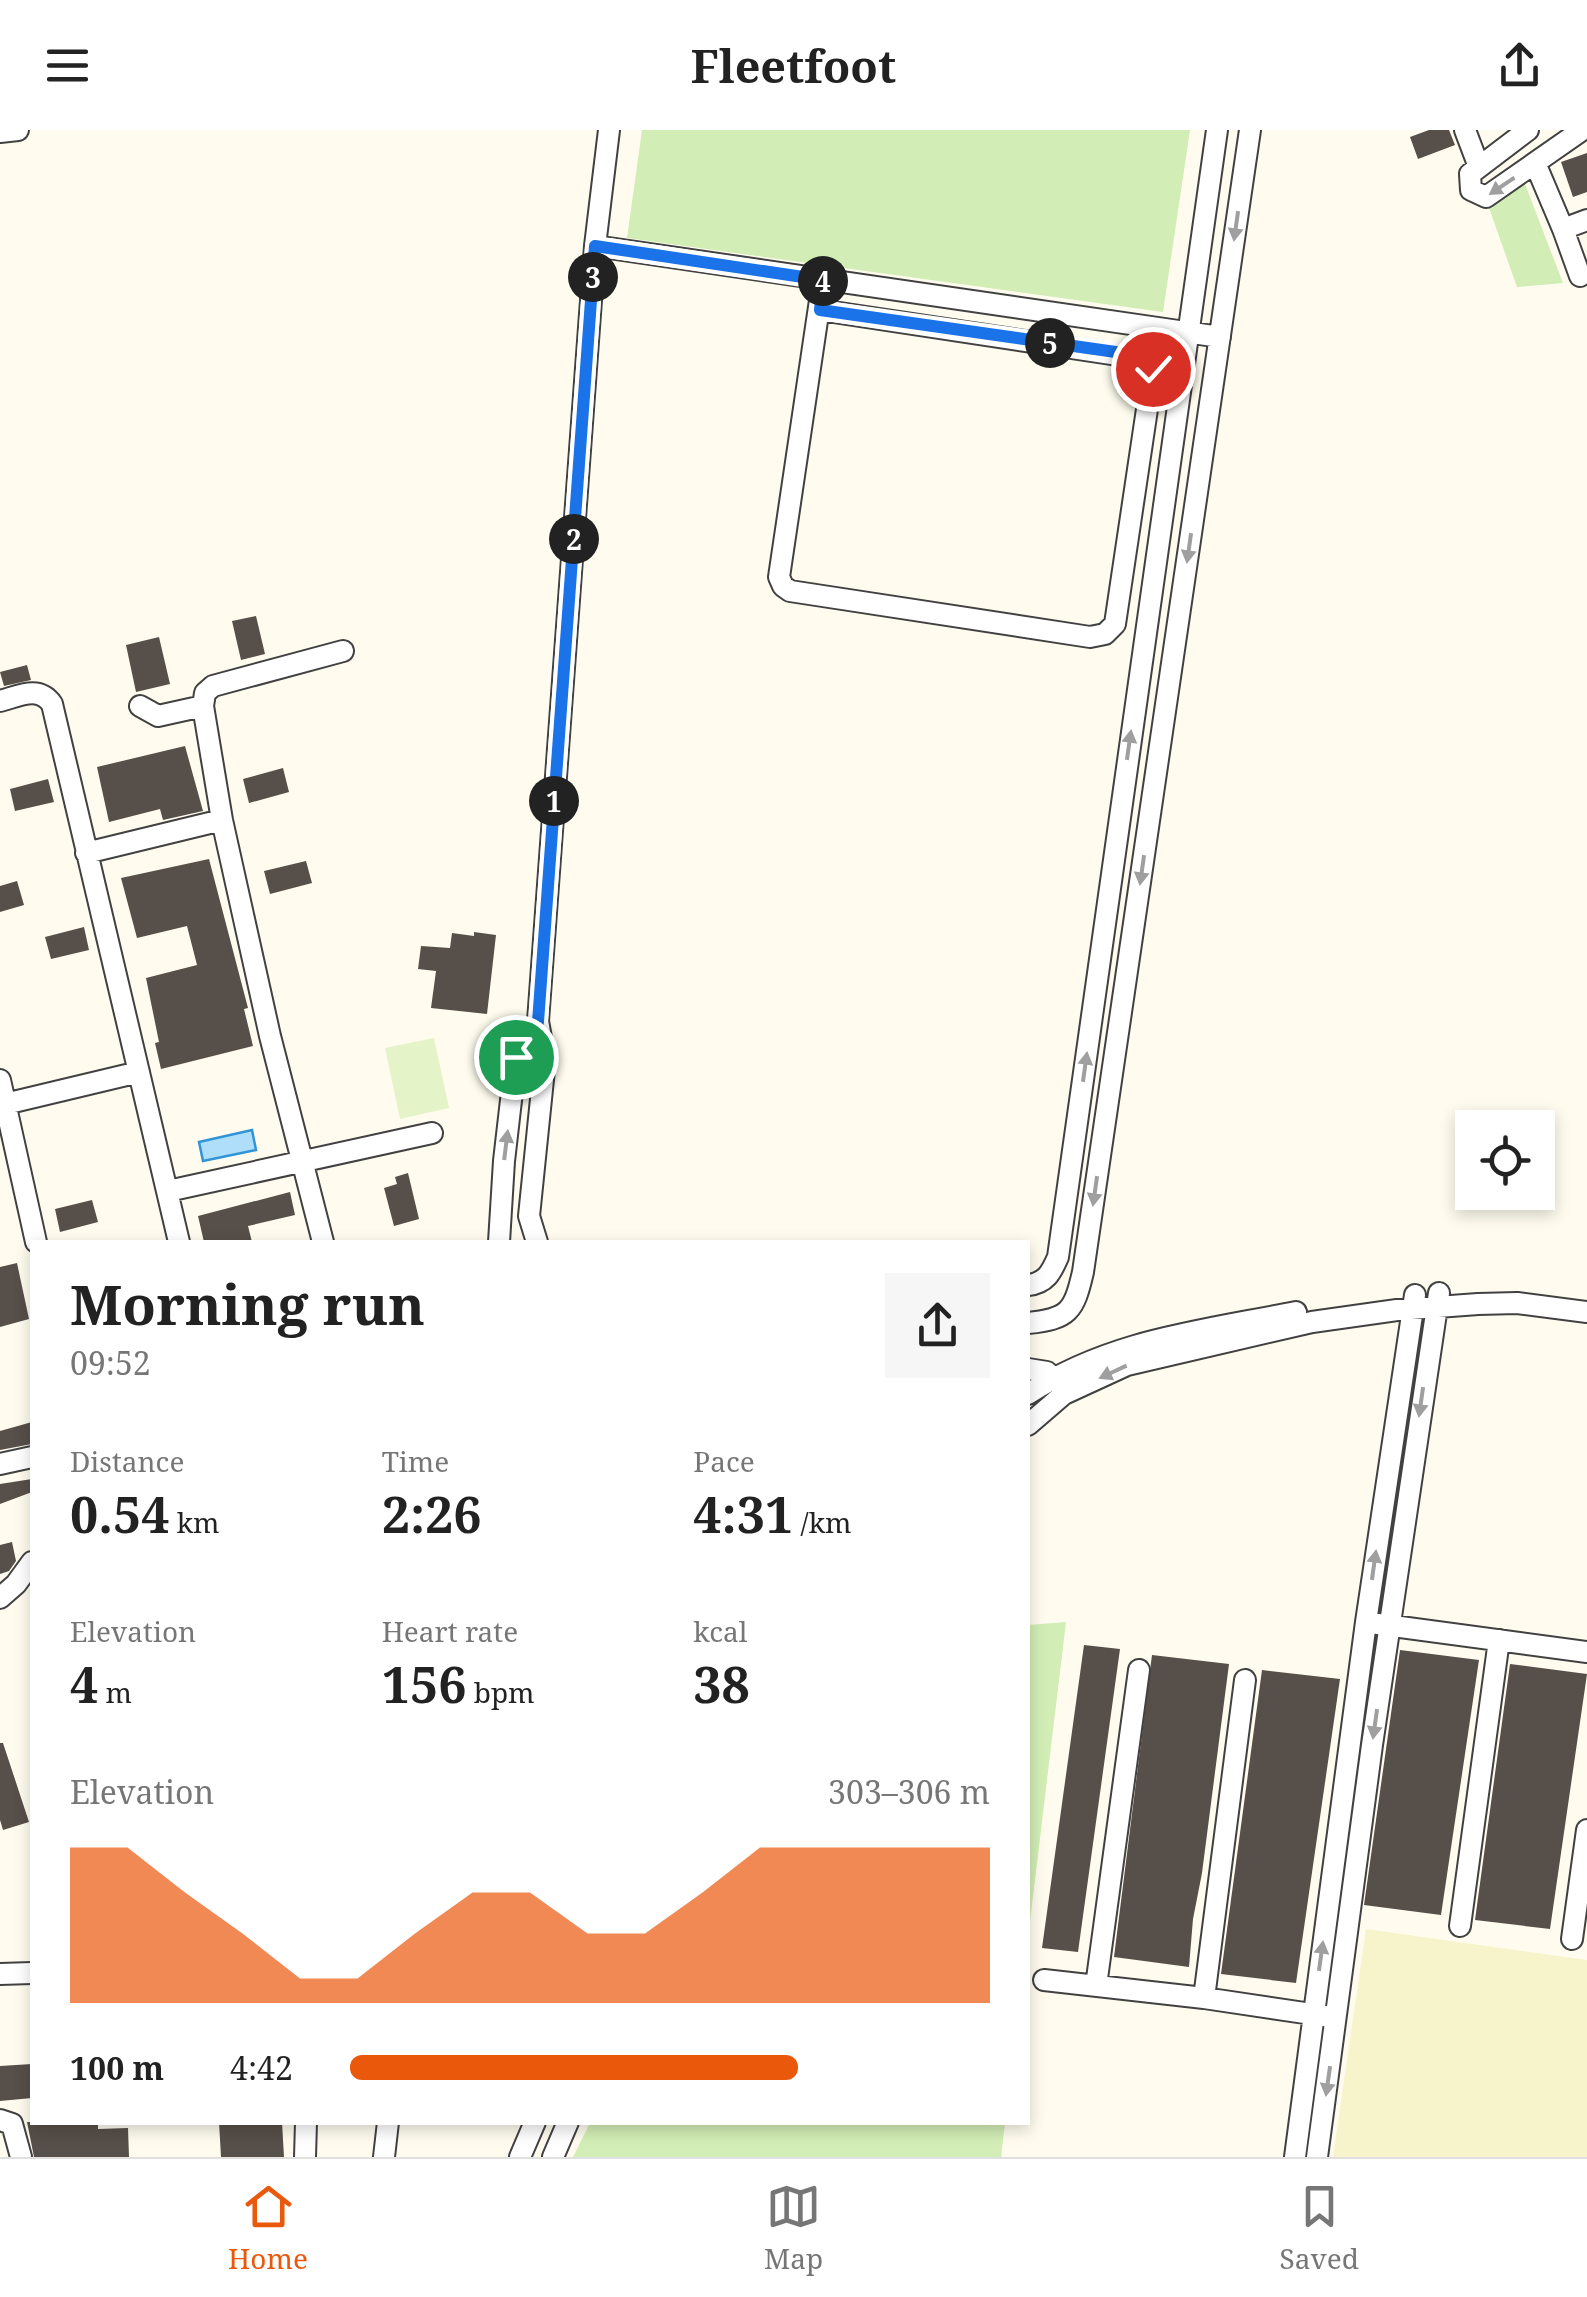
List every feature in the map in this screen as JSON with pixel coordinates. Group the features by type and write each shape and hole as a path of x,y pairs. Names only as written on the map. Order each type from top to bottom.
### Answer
{"street":[{"path":"0,132 18,130"},
{"path":"536,1240 529,1216 545,1060 538,1022 595,246 609,130"},
{"path":"1030,1286 1050,1276 1058,1257 1216,130"},
{"path":"1030,1323 1060,1318 1069,1311 1077,1299 1083,1272 1250,130"},
{"path":"1465,130 1479,167"},
{"path":"1528,130 1470,174 1472,190 1486,197 1582,130"},
{"path":"1535,163 1580,276"},
{"path":"1563,229 1587,220"},
{"path":"595,246 1220,337"},
{"path":"820,310 1151,360 1153,369 1115,624 1105,634 1071,634 790,591 783,586 780,577 823,280"},
{"path":"322,1240 270,1036 222,820 203,706 205,693 213,686 343,652"},
{"path":"0,701 36,692 52,704 179,1240"},
{"path":"140,706 158,716 203,706"},
{"path":"86,853 222,820"},
{"path":"499,1240 516,1057 538,1022"},
{"path":"5,1104 140,1072"},
{"path":"0,1080 36,1240"},
{"path":"168,1191 432,1134"},
{"path":"1030,1393 1127,1365 1414,1302 1518,1290 1587,1298"},
{"path":"1438,1300 1517,1303 1587,1312"},
{"path":"1318,2157 1389,1626 1438,1300"},
{"path":"1295,2157 1366,1622 1414,1302"},
{"path":"1030,1370 1059,1385"},
{"path":"1030,1423 1059,1385"},
{"path":"0,1464 30,1456"},
{"path":"0,1598 30,1565"},
{"path":"1366,1622 1587,1652"},
{"path":"1460,1926 1498,1640"},
{"path":"1096,1986 1139,1670"},
{"path":"1204,1998 1246,1680"},
{"path":"1572,1939 1587,1830"},
{"path":"0,1974 30,1973"},
{"path":"1044,1980 1337,2018"},
{"path":"0,2120 12,2124 21,2157"},
{"path":"306,2125 306,2157"},
{"path":"384,2157 388,2125"},
{"path":"520,2157 534,2125"},
{"path":"553,2157 567,2125"}],"shaded area":[{"path":"1366,1929 1587,1960 1587,2157 1333,2157"}],"green space":[{"path":"642,130 1190,130 1163,312 627,238"},
{"path":"1525,184 1563,283 1517,287 1488,205"},
{"path":"434,1038 449,1108 400,1119 385,1048"},
{"path":"1066,1622 1030,1921 1030,1625"},
{"path":"589,2125 1005,2125 1001,2157 573,2157"}],"water":[{"path":"252,1130 256,1150 203,1161 199,1142"}],"building":[{"path":"1429,130 1449,130 1455,145 1418,159 1410,137"},
{"path":"1587,153 1587,192 1573,197 1561,162"},
{"path":"256,616 265,654 241,660 232,621"},
{"path":"159,637 170,684 136,692 126,645"},
{"path":"27,665 31,680 4,686 0,672"},
{"path":"185,746 203,811 163,820 160,809 109,822 97,767"},
{"path":"283,768 289,792 249,803 243,779"},
{"path":"48,779 54,802 15,811 10,789"},
{"path":"209,859 248,1008 244,1009 253,1046 161,1069 146,978 197,965 187,926 137,938 121,878"},
{"path":"306,861 312,883 270,894 264,871"},
{"path":"17,881 24,905 0,912 0,886"},
{"path":"84,927 89,950 51,959 45,937"},
{"path":"474,932 496,935 487,1014 431,1008 436,971 418,969 421,946 450,948 452,933 474,936"},
{"path":"408,1173 419,1219 394,1226 384,1188 397,1184 395,1177"},
{"path":"290,1192 295,1215 248,1226 252,1240 204,1240 198,1216"},
{"path":"92,1200 98,1222 60,1232 55,1209"},
{"path":"17,1263 29,1319 0,1327 0,1267"},
{"path":"30,1423 30,1444 0,1450 0,1431"},
{"path":"30,1479 30,1493 0,1504 0,1484"},
{"path":"12,1542 16,1561 9,1571 0,1574 0,1545"},
{"path":"1084,1645 1120,1649 1078,1952 1042,1948"},
{"path":"1400,1650 1479,1660 1441,1915 1364,1905"},
{"path":"1152,1655 1229,1664 1189,1967 1114,1957"},
{"path":"1510,1664 1587,1674 1550,1929 1475,1920"},
{"path":"1262,1670 1340,1679 1296,1983 1221,1974"},
{"path":"0,1743 29,1822 3,1830 0,1820"},
{"path":"30,2064 30,2098 0,2101 0,2066"},
{"path":"27,2122 128,2128 129,2157 34,2157"},
{"path":"219,2125 282,2125 284,2157 221,2157"}],"route":[{"path":"516,1057 538,1022 595,246 823,280 820,310 1144,356 1151,360 1153,369"}]}
